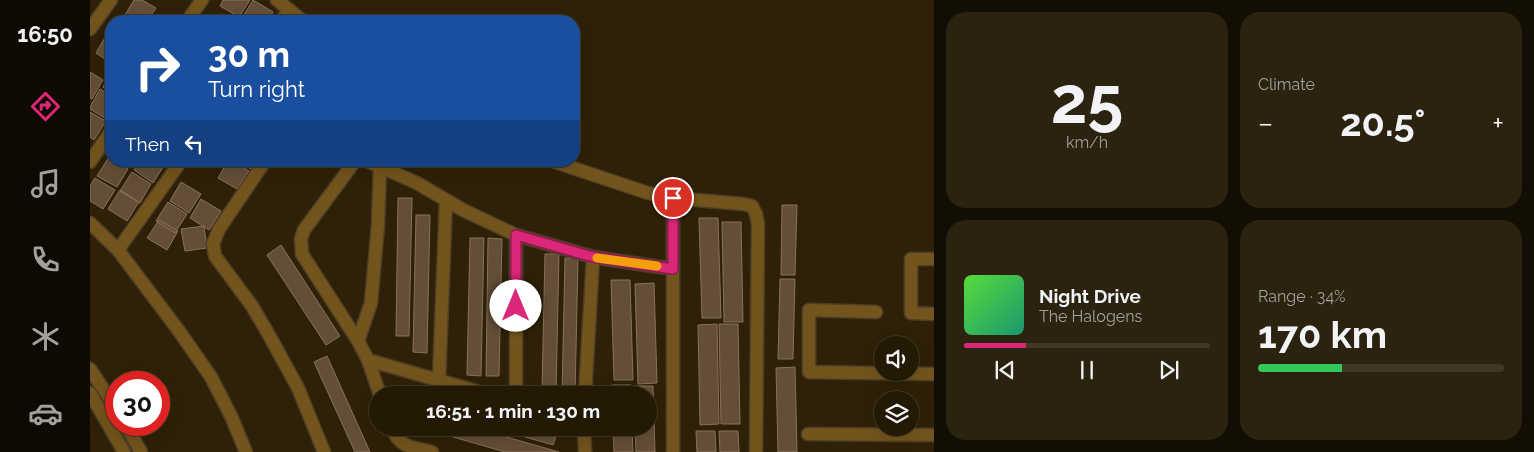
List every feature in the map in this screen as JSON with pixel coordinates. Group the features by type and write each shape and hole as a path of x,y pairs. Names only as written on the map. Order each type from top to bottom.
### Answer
{"street":[{"path":"90,29 111,0"},
{"path":"191,15 202,0"},
{"path":"277,0 284,15"},
{"path":"90,162 105,140"},
{"path":"118,250 177,167"},
{"path":"261,167 219,229 213,244 215,256 252,306 270,335 301,395 324,452"},
{"path":"351,167 304,230 301,240 302,254 358,341 368,360 377,386"},
{"path":"358,341 371,302 378,225 380,167 417,183 463,210 516,235 593,257 673,269"},
{"path":"570,167 648,193 673,198 752,206 756,214 758,234 756,452"},
{"path":"673,198 673,452"},
{"path":"439,380 446,200"},
{"path":"90,223 118,250 211,377 231,416 246,452"},
{"path":"516,235 516,386"},
{"path":"586,386 593,257"},
{"path":"934,259 911,259 911,314 934,314"},
{"path":"876,312 809,310 809,372 934,374"},
{"path":"368,360 459,386"},
{"path":"90,369 105,392"},
{"path":"90,393 124,452"},
{"path":"808,434 934,435"},
{"path":"132,436 141,452"},
{"path":"395,436 404,444 432,452"},
{"path":"584,436 585,452"}],"building":[{"path":"134,0 142,0 156,8 151,15 125,15"},
{"path":"223,0 250,0 240,15 236,15 220,6"},
{"path":"253,0 273,12 271,15 244,15"},
{"path":"105,37 105,59 96,53"},
{"path":"90,72 103,80 92,99 90,98"},
{"path":"100,89 105,92 105,118 90,109"},
{"path":"90,112 105,120 105,123 94,140 90,137"},
{"path":"105,163 105,167 125,167 128,169 117,187 97,176"},
{"path":"136,167 163,167 153,183 134,170"},
{"path":"224,167 243,167 249,171 237,189 218,178"},
{"path":"132,172 151,184 140,203 120,191"},
{"path":"95,178 115,190 103,209 90,201 90,186"},
{"path":"181,182 201,194 189,213 170,201"},
{"path":"120,190 139,202 127,221 108,209"},
{"path":"398,198 412,198 409,336 396,336"},
{"path":"201,199 221,211 209,230 190,218"},
{"path":"168,202 187,214 175,233 156,221"},
{"path":"782,205 797,205 795,275 781,275"},
{"path":"416,215 430,215 427,353 413,352"},
{"path":"699,218 718,218 721,318 702,318"},
{"path":"159,220 178,231 167,250 147,238"},
{"path":"722,222 741,222 743,322 724,322"},
{"path":"204,226 207,248 185,251 181,229"},
{"path":"470,238 484,238 481,376 467,375"},
{"path":"488,238 502,239 499,376 486,376"},
{"path":"281,245 340,336 326,345 267,255"},
{"path":"545,254 559,254 556,386 542,386"},
{"path":"565,258 578,258 575,386 562,386"},
{"path":"780,279 795,279 793,359 778,359"},
{"path":"611,280 630,280 633,380 614,380"},
{"path":"654,283 657,383 638,384 635,284"},
{"path":"717,324 719,424 700,425 698,325"},
{"path":"719,324 738,324 740,424 721,424"},
{"path":"327,356 370,452 355,452 314,362"},
{"path":"795,367 797,452 778,452 776,368"},
{"path":"612,385 631,385 631,386"},
{"path":"696,431 715,431 716,452 697,452"},
{"path":"719,431 738,431 739,452 720,452"},
{"path":"450,436 503,436 559,452 505,452"},
{"path":"522,436 556,436 553,445"},
{"path":"613,436 632,436 633,452 614,452"},
{"path":"635,436 655,436 655,452 636,452"}],"slow traffic":[{"path":"597,258 657,266"}],"route":[{"path":"516,306 516,235 593,257 673,269 673,198"}]}
